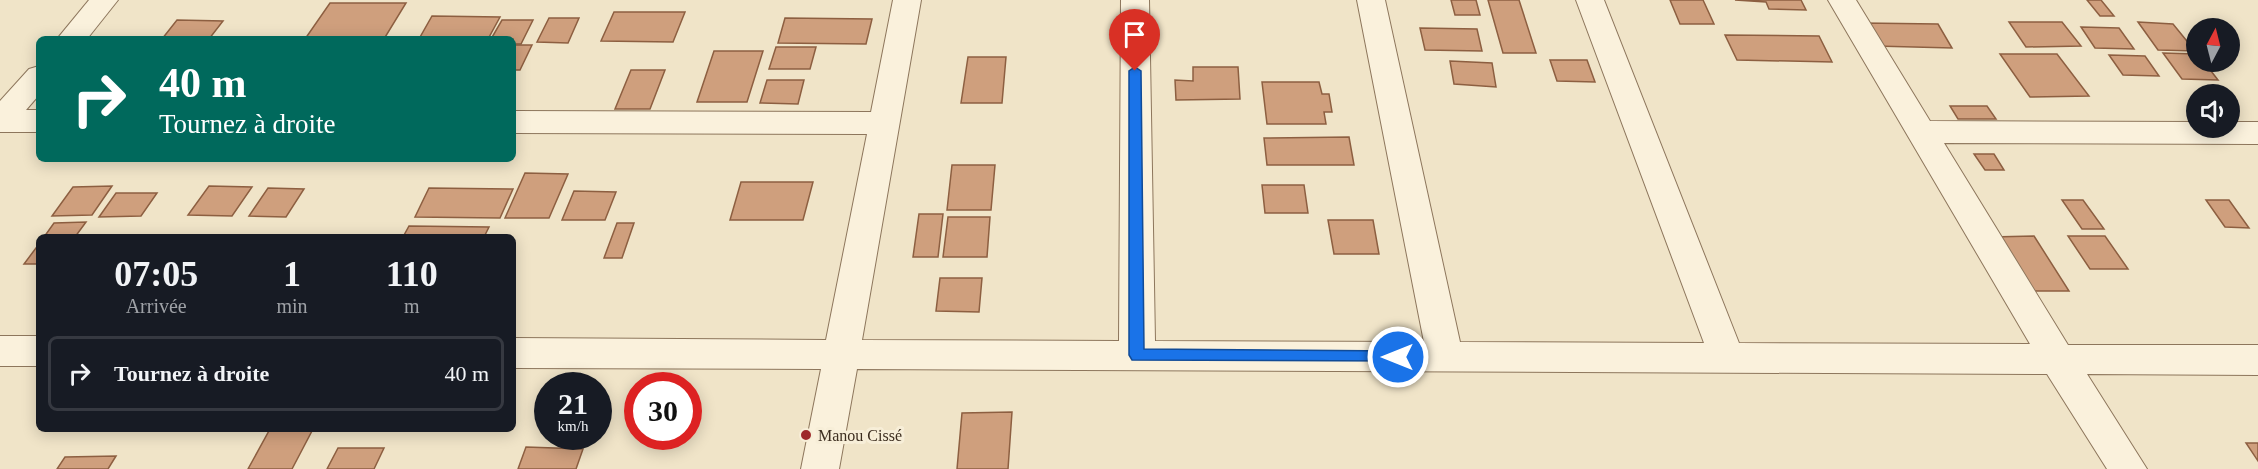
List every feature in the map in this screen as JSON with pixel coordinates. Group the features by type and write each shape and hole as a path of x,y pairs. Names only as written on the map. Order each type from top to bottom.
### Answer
{"street":[{"path":"73,36 104,0"},
{"path":"820,469 907,0"},
{"path":"1135,0 1137,355"},
{"path":"1371,0 1445,357"},
{"path":"1590,0 1727,358"},
{"path":"1842,0 2058,360 2128,469"},
{"path":"36,79 0,121 36,121"},
{"path":"516,122 885,123"},
{"path":"1921,132 2258,133"},
{"path":"0,351 36,351"},
{"path":"516,353 2258,360"}],"building":[{"path":"1451,0 1476,0 1480,15 1455,15"},
{"path":"1488,0 1519,0 1536,53 1503,53"},
{"path":"1670,0 1703,0 1714,24 1680,24"},
{"path":"1735,0 1801,0 1806,10 1769,9 1766,2"},
{"path":"2087,0 2101,0 2114,16 2100,16"},
{"path":"330,3 406,3 386,36 307,36"},
{"path":"614,12 685,12 673,42 601,41"},
{"path":"432,16 500,17 490,36 421,36"},
{"path":"549,18 579,18 568,43 537,42"},
{"path":"785,18 872,19 866,44 778,43"},
{"path":"177,20 223,21 211,36 164,36"},
{"path":"502,20 533,20 521,44 516,44 516,36 493,36"},
{"path":"2009,22 2062,22 2081,46 2026,47"},
{"path":"2138,22 2173,24 2186,40 2186,51 2158,50"},
{"path":"1862,23 1938,24 1952,48 1875,46"},
{"path":"2081,27 2119,28 2134,49 2095,48"},
{"path":"1420,28 1477,29 1482,51 1425,50"},
{"path":"1725,35 1819,36 1832,62 1737,60"},
{"path":"516,45 532,45 520,70 516,70"},
{"path":"776,47 816,47 810,69 769,69"},
{"path":"714,51 763,51 747,102 697,102"},
{"path":"2163,53 2186,54 2186,72 2212,72 2218,80 2182,79"},
{"path":"2000,54 2057,54 2089,96 2030,97"},
{"path":"2109,55 2145,56 2159,76 2123,75"},
{"path":"968,57 1006,57 1002,103 961,103"},
{"path":"1550,60 1587,60 1595,82 1557,81"},
{"path":"1450,61 1492,63 1496,87 1454,84"},
{"path":"1193,67 1238,67 1240,99 1176,100 1175,80 1193,81"},
{"path":"631,70 665,70 650,109 615,109"},
{"path":"767,80 804,80 798,104 760,103"},
{"path":"1262,82 1319,82 1322,94 1329,94 1332,112 1324,112 1326,124 1267,124"},
{"path":"1950,106 1987,106 1996,119 1958,119"},
{"path":"1349,137 1354,165 1267,165 1264,138"},
{"path":"1974,154 1994,154 2004,170 1985,170"},
{"path":"952,165 995,165 991,210 947,210"},
{"path":"525,173 568,174 549,218 505,218"},
{"path":"741,182 813,182 803,220 730,220"},
{"path":"1262,185 1304,185 1308,213 1265,213"},
{"path":"112,186 92,215 52,216 73,187"},
{"path":"209,186 252,187 232,216 188,215"},
{"path":"268,188 304,189 286,217 249,216"},
{"path":"429,188 513,189 500,218 415,217"},
{"path":"574,191 616,192 605,220 562,220"},
{"path":"116,193 157,193 141,216 99,217"},
{"path":"2062,200 2083,200 2104,229 2082,229"},
{"path":"2206,200 2229,200 2249,228 2225,227"},
{"path":"919,214 943,214 938,257 913,257"},
{"path":"948,217 990,217 987,257 943,257"},
{"path":"1328,220 1373,220 1379,254 1334,254"},
{"path":"86,222 77,234 46,234 54,223"},
{"path":"617,223 634,223 622,258 604,258"},
{"path":"409,226 489,227 486,234 405,234"},
{"path":"2034,236 2069,291 2026,291 1992,237"},
{"path":"2068,236 2105,236 2128,269 2090,269"},
{"path":"36,248 36,264 24,264"},
{"path":"940,278 982,278 979,312 936,311"},
{"path":"1012,412 1008,469 957,469 962,413"},
{"path":"268,432 311,432 292,469 248,469"},
{"path":"2246,443 2258,443 2258,461"},
{"path":"526,447 534,447 534,450 583,450 576,469 518,469"},
{"path":"338,448 384,448 374,469 327,469"},
{"path":"116,456 108,469 57,469 65,457"}],"place":[{"name":"Manou Cissé","path":"806,435"}],"route":[{"path":"1135,71 1137,355 1398,357"}]}
